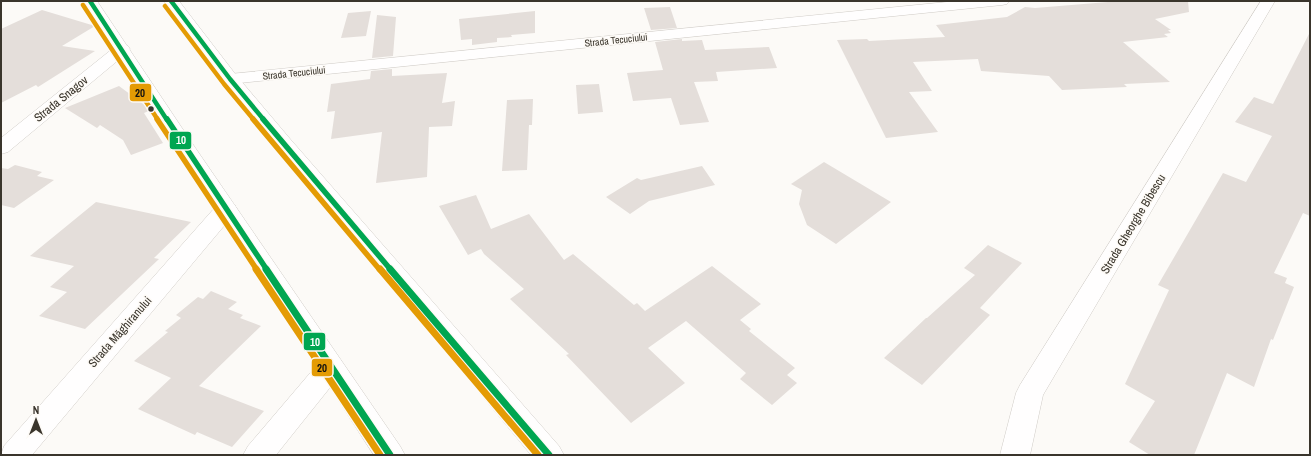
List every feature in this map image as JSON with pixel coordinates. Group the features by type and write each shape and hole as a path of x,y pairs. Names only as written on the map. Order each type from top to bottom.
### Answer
{"street":[{"path":"90,1 226,209 390,455"},
{"path":"171,1 230,79 284,144 549,455"},
{"name":"Strada Tecuciului","path":"230,79 1002,1"},
{"name":"Strada Gheorghe Bibescu","path":"1015,455 1030,393 1268,1"},
{"name":"Strada Snagov","path":"1,148 122,50"},
{"name":"Strada Măghiranului","path":"14,455 226,209"},
{"path":"258,455 331,367"}],"building":[{"path":"1120,1 1188,1 1189,12 1155,19 1171,30 1168,30 1171,33 1164,34 1168,37 1123,42 1170,82 1124,84 1127,87 1062,90 1049,76 981,71 978,59 913,62 932,91 909,92 938,132 886,138 837,40 867,39 869,41 945,37 936,25 1007,17 1025,7 1035,8"},
{"path":"670,7 677,28 651,30 644,8"},
{"path":"42,10 95,26 62,46 95,51 38,87 36,85 1,103 1,29"},
{"path":"371,11 366,36 341,38 348,13"},
{"path":"535,11 535,33 511,35 512,37 497,38 497,42 472,45 472,39 461,40 459,19"},
{"path":"377,15 396,17 393,56 372,58"},
{"path":"1310,32 1310,216 1303,213 1274,273 1287,278 1285,283 1294,287 1273,340 1271,339 1254,387 1227,373 1194,455 1150,455 1129,442 1155,401 1125,384 1169,290 1158,285 1223,173 1246,182 1272,136 1235,122 1254,97 1273,104"},
{"path":"682,39 682,41 702,40 705,50 769,47 777,68 716,72 718,81 694,82 709,122 680,125 671,98 633,101 627,73 663,70 655,42"},
{"path":"392,69 392,76 447,73 442,103 455,101 452,126 429,127 427,177 376,183 382,132 331,139 335,111 327,112 331,84 370,79 371,71"},
{"path":"599,84 603,112 578,114 576,85"},
{"path":"119,86 151,110 144,113 163,143 131,155 123,140 100,125 97,128 65,108"},
{"path":"533,99 532,125 529,125 527,170 502,171 507,100"},
{"path":"824,162 891,202 836,244 807,225 799,204 802,190 791,184"},
{"path":"15,165 42,172 37,176 54,180 14,208 1,205 1,168 8,169"},
{"path":"702,166 715,185 649,201 630,214 606,197 637,178 641,180"},
{"path":"476,195 491,229 529,214 564,260 573,254 634,305 637,303 645,311 712,266 761,304 740,320 751,329 749,331 795,368 787,375 797,383 772,405 740,379 746,373 686,321 648,348 685,383 631,423 566,355 569,354 510,299 524,289 484,254 481,249 468,255 439,206"},
{"path":"96,202 191,222 154,258 159,259 85,329 39,316 67,292 50,287 74,266 30,256"},
{"path":"988,245 1022,263 980,308 990,315 922,385 884,358 926,318 975,275 964,268"},
{"path":"211,291 237,302 228,309 243,315 240,318 261,326 199,386 264,411 232,447 197,432 195,435 138,409 171,378 134,361 168,332 165,331 181,318 176,315 198,297 203,299"}],"transit line":[{"name":"10","path":"90,1 187,150 390,455"},
{"name":"10","path":"171,1 230,79 284,144 549,455"},
{"name":"20","path":"83,5 380,455"},
{"name":"20","path":"165,6 224,84 538,455"}]}
